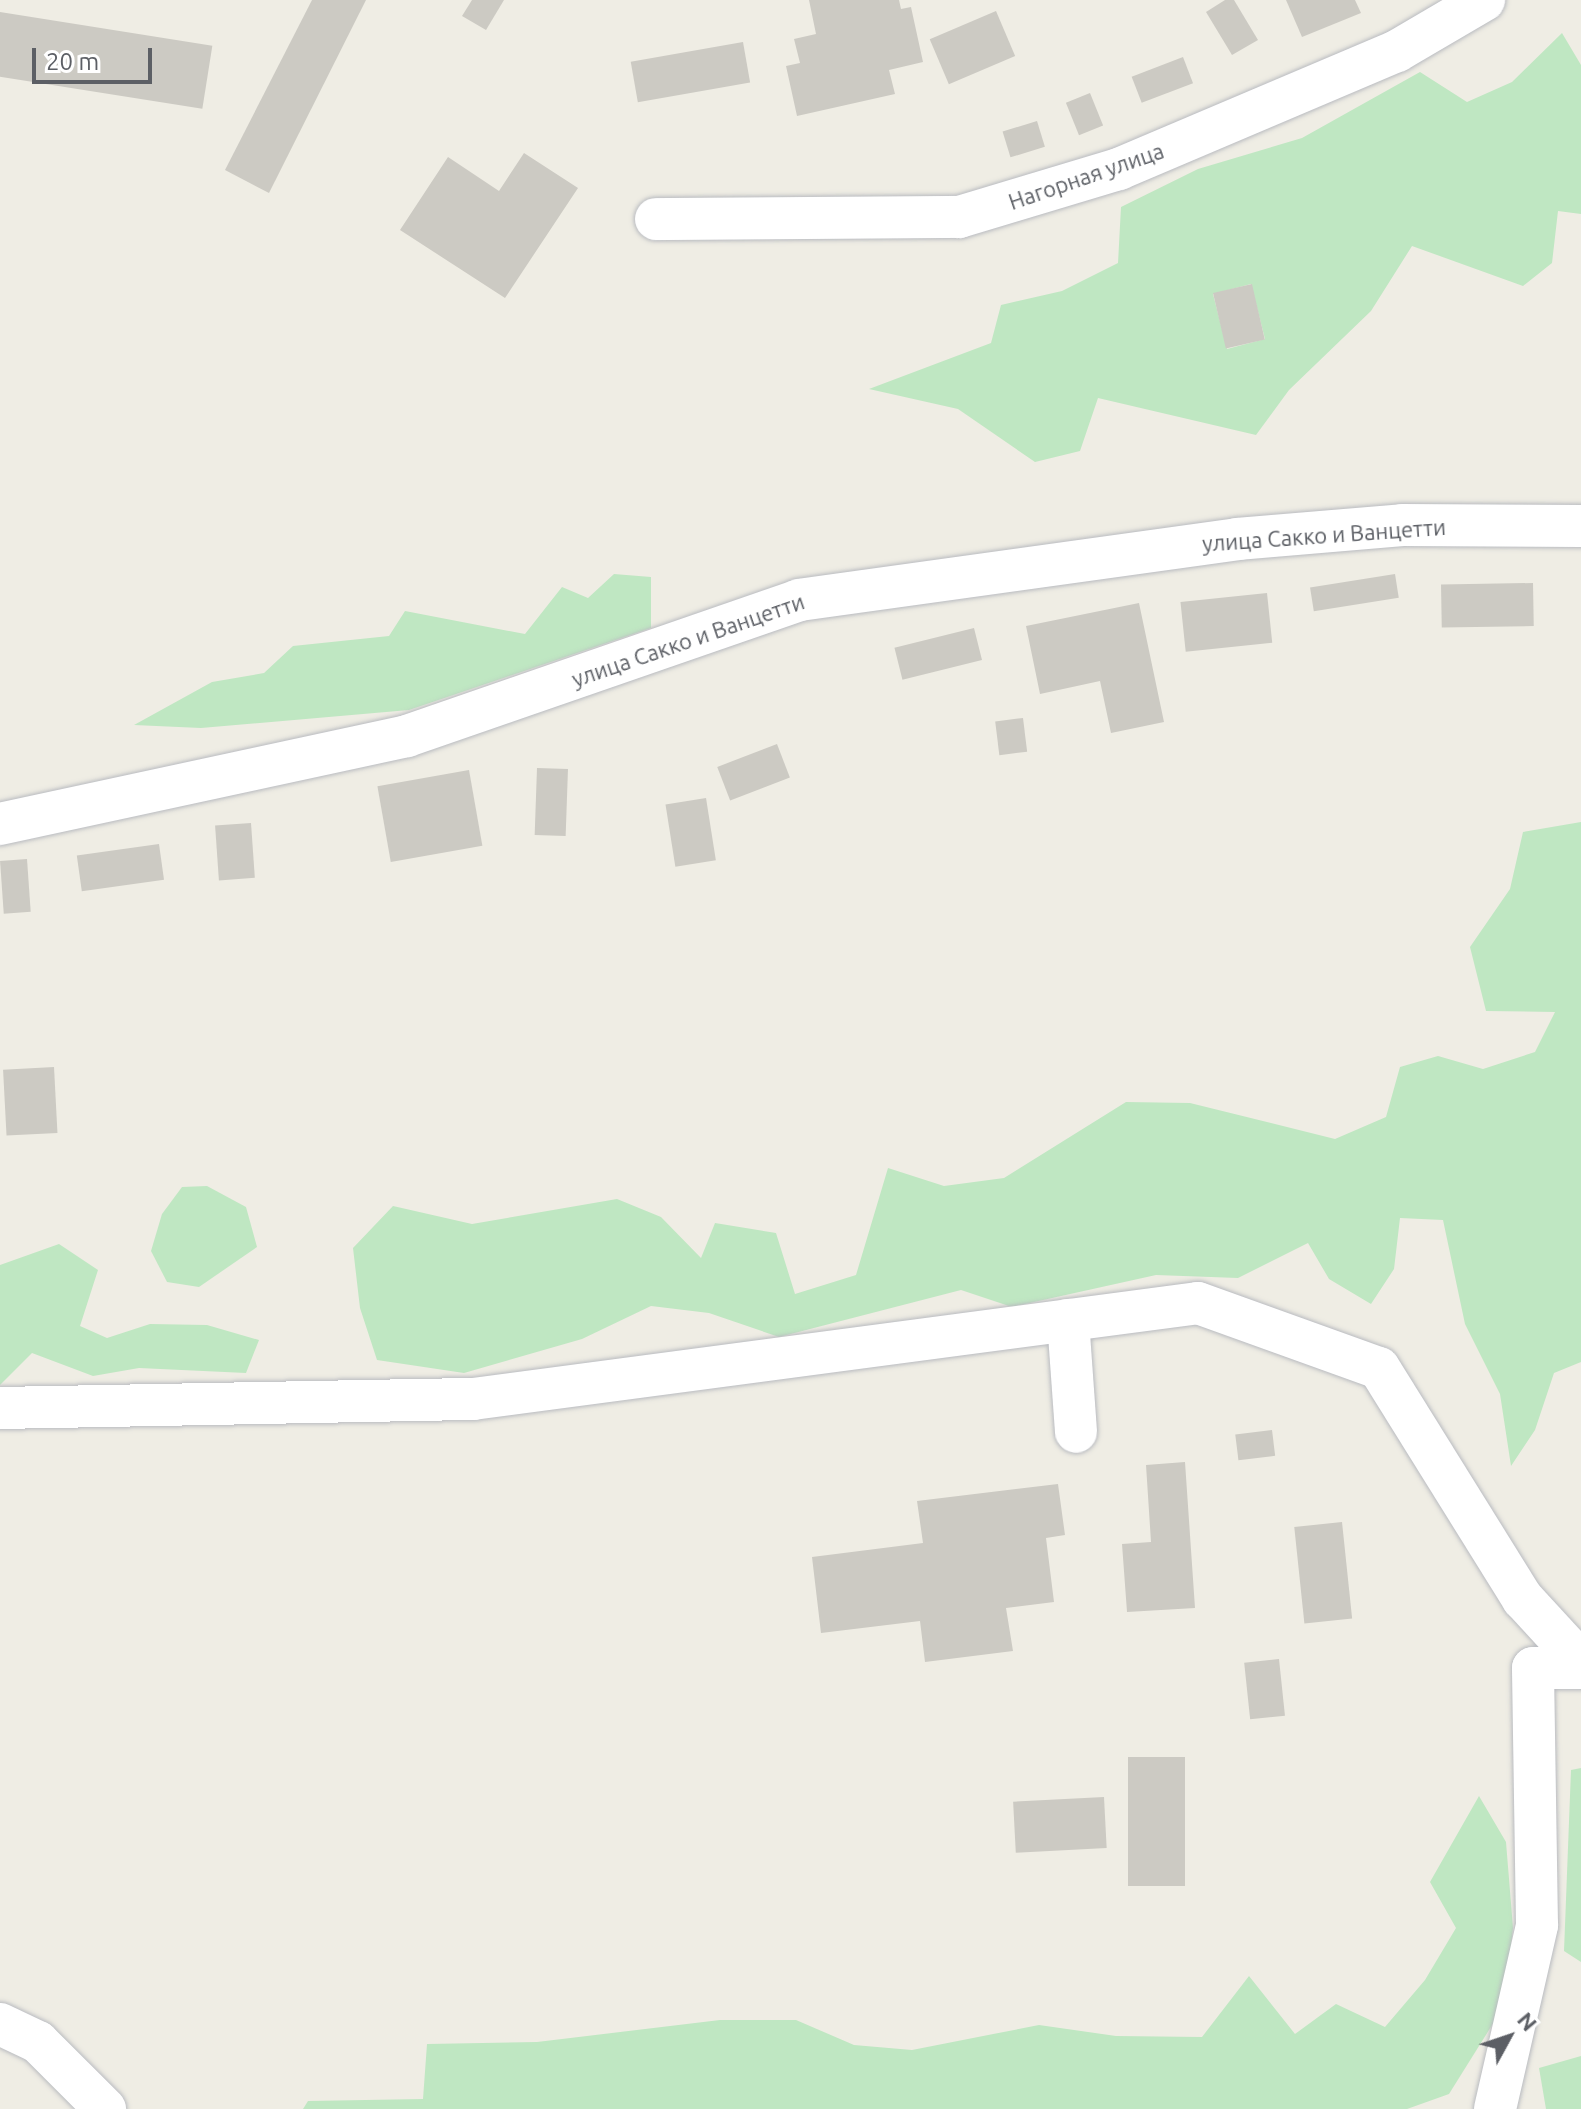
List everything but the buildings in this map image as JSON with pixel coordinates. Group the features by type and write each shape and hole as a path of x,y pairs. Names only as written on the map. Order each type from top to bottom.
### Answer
{"street":[{"name":"Нагорная улица","path":"656,219 959,217 1119,169 1397,51 1484,0"},
{"name":"улица Сакко и Ванцетти","path":"0,824 407,736 799,600 1237,539 1402,525 1581,526"},
{"path":"1,1409 473,1399 1198,1303 1379,1368 1523,1599 1581,1665"},
{"path":"1068,1320 1076,1432"},
{"path":"1487,2102 1537,1925 1533,1668 1581,1665"},
{"path":"0,2024 38,2042 105,2109"}],"green space":[{"path":"1562,33 1581,65 1581,214 1558,211 1552,263 1523,286 1412,246 1371,311 1289,390 1256,435 1098,398 1080,451 1035,462 958,409 869,389 991,343 1001,305 1062,291 1118,263 1121,207 1198,169 1302,138 1420,72 1467,102 1512,82","holes":["1251,284 1265,339 1227,349 1213,294"]},
{"path":"614,574 651,577 651,628 409,710 201,728 134,725 212,682 264,673 293,646 389,636 405,611 525,634 562,587 588,598"},
{"path":"1581,822 1581,1362 1554,1373 1535,1430 1511,1466 1500,1394 1465,1324 1443,1220 1400,1218 1394,1269 1371,1304 1329,1279 1308,1243 1238,1278 1156,1275 1012,1307 961,1290 779,1337 709,1313 651,1306 582,1339 464,1373 377,1360 360,1308 353,1248 393,1206 472,1224 617,1199 661,1217 701,1258 715,1223 776,1233 795,1294 856,1275 888,1168 944,1186 1004,1178 1126,1102 1190,1103 1335,1139 1386,1117 1400,1067 1438,1056 1483,1069 1535,1052 1555,1012 1486,1011 1470,947 1510,889 1523,832"},
{"path":"207,1186 246,1207 257,1247 199,1287 167,1282 151,1251 162,1214 182,1187"},
{"path":"59,1244 98,1270 80,1326 107,1338 150,1324 207,1325 259,1340 246,1373 139,1368 93,1376 32,1353 0,1385 0,1265"},
{"path":"1581,1768 1581,1962 1564,1951 1571,1770"},
{"path":"1479,1796 1506,1842 1513,1928 1504,2006 1449,2094 1407,2109 303,2109 308,2101 423,2099 427,2044 537,2042 720,2020 796,2020 854,2045 912,2050 1039,2025 1116,2036 1202,2037 1249,1976 1295,2034 1336,2004 1385,2027 1425,1980 1456,1928 1430,1882"},
{"path":"1581,2056 1581,2109 1546,2109 1539,2068"}]}
